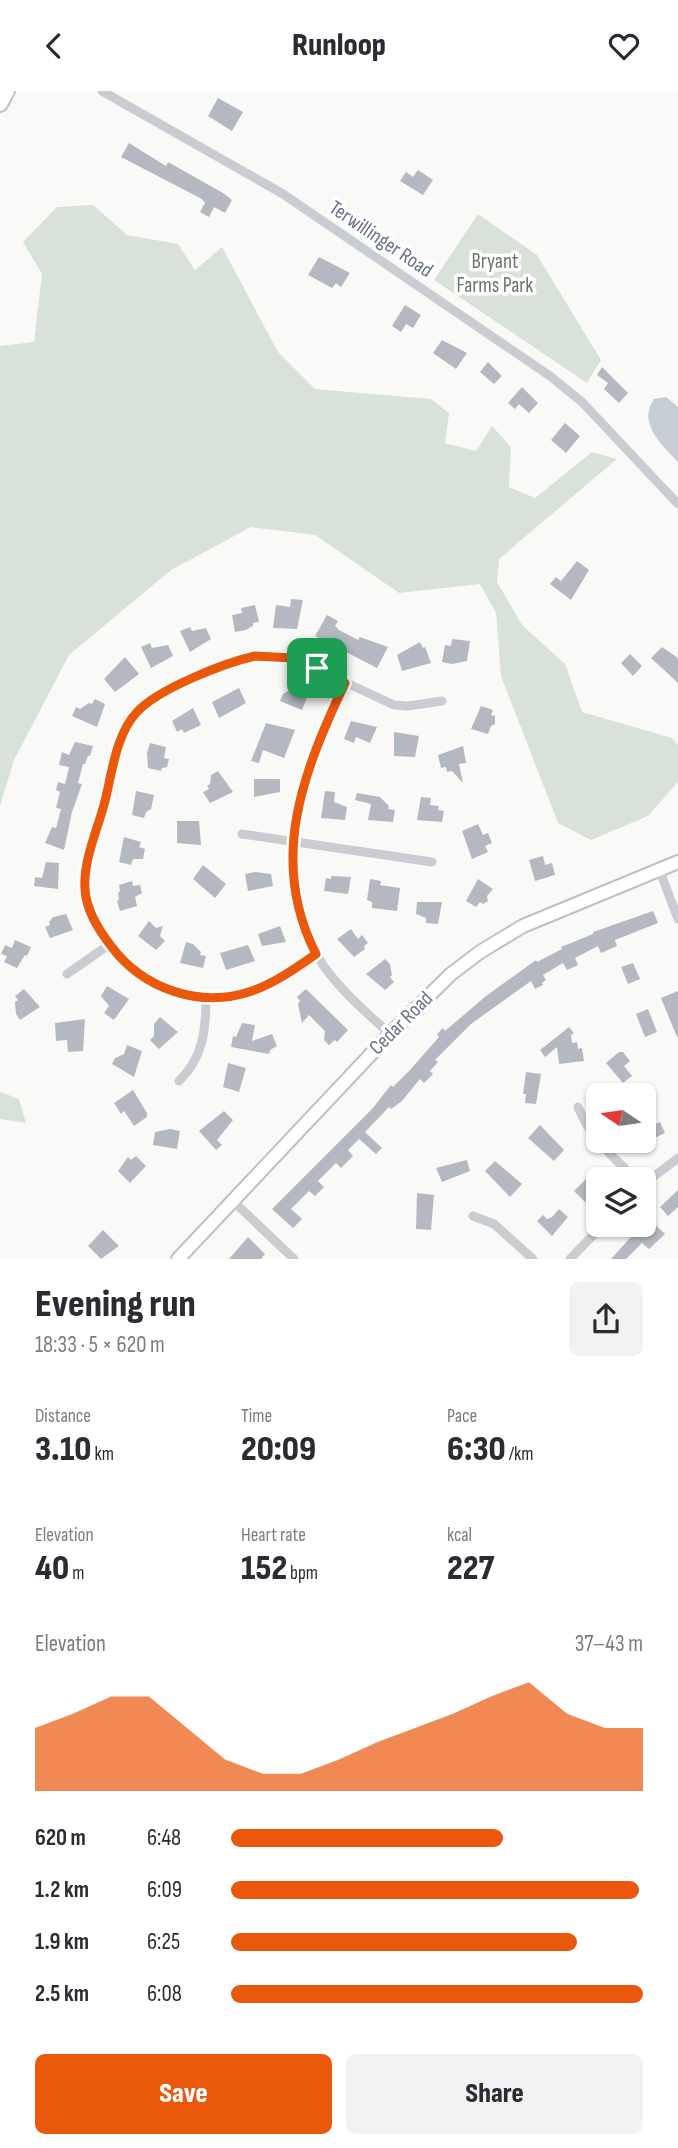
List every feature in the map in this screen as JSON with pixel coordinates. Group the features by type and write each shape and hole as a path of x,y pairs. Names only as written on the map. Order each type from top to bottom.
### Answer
{"main road":[{"path":"0,104 7,91"}],"street":[{"name":"Terwillinger Road","path":"102,91 283,194 550,376 582,402 678,505"},
{"path":"316,954 261,988 242,994 206,998 161,987 131,969 110,944 90,913 85,887 86,871 122,739 135,714 154,698 208,672 255,656 293,658 394,705 442,701"},
{"path":"345,683 313,757 293,841 293,889 304,930 316,954 337,982 390,1034"},
{"path":"242,834 432,862"},
{"name":"Cedar Road","path":"178,1259 390,1034 451,974 495,941 550,913 678,862"},
{"path":"659,869 678,919"},
{"path":"67,974 110,944"},
{"path":"179,1081 191,1069 202,1046 206,998"},
{"path":"578,1107 587,1129 624,1167"},
{"path":"656,1175 678,1158"},
{"path":"233,1201 294,1259"},
{"path":"473,1216 494,1224 533,1259"},
{"path":"570,1259 591,1237"}],"green space":[{"path":"93,205 127,235 178,244 195,270 222,247 278,352 315,389 431,399 449,413 445,443 476,451 492,426 511,447 509,487 535,498 592,452 617,459 499,559 497,582 522,625 565,664 582,712 672,738 678,745 678,782 648,816 591,840 558,823 501,676 496,613 480,584 399,593 315,535 251,527 171,570 69,655 14,760 0,806 0,346 34,342 42,274 23,242 57,207"},
{"name":"Bryant Farms Park","path":"478,214 537,255 601,360 587,383 434,280"},
{"path":"0,1092 19,1099 26,1123 0,1119"}],"shaded area":[{"path":"666,397 678,407 678,462 654,433 648,417 654,399"}],"building":[{"path":"218,98 243,112 232,131 208,116"},
{"path":"129,143 166,166 168,162 223,193 232,200 225,213 214,207 209,217 200,212 205,203 202,199 121,157"},
{"path":"418,170 433,180 423,195 400,181 406,172 413,177"},
{"path":"319,257 350,273 341,287 336,283 332,288 308,275"},
{"path":"405,305 421,315 413,328 406,324 401,332 392,326"},
{"path":"442,340 467,353 456,369 433,353"},
{"path":"488,362 502,376 494,384 480,372"},
{"path":"602,367 628,393 619,403 604,389 608,383 597,375"},
{"path":"522,387 538,403 529,413 519,404 515,409 508,403"},
{"path":"565,423 580,436 566,453 551,440"},
{"path":"577,561 589,570 571,600 550,584 556,577 561,581"},
{"path":"291,599 303,600 297,629 273,628 276,605 290,607"},
{"path":"255,605 259,622 253,623 253,626 246,630 235,632 232,615 242,613 241,608"},
{"path":"327,615 338,621 335,626 339,630 358,640 360,637 388,647 377,668 315,636"},
{"path":"190,627 192,631 206,628 211,639 190,652 180,631"},
{"path":"452,639 470,641 467,661 452,664 442,662 445,645 451,646"},
{"path":"420,642 423,648 425,647 431,663 402,671 397,655"},
{"path":"150,643 152,648 168,645 173,656 151,668 141,647"},
{"path":"662,647 678,658 678,683 651,658"},
{"path":"630,654 642,666 633,676 621,663"},
{"path":"125,657 139,674 115,692 104,679"},
{"path":"300,683 311,688 302,710 280,701 283,694 294,687 297,688"},
{"path":"239,688 246,703 219,718 212,702"},
{"path":"95,699 105,704 97,727 72,716 76,707 80,709 92,704"},
{"path":"481,706 493,710 491,715 495,716 495,724 491,726 488,734 471,729"},
{"path":"193,708 201,725 184,733 182,729 177,732 172,721"},
{"path":"351,721 377,727 370,743 356,737 354,743 344,739"},
{"path":"266,723 295,730 284,758 263,750 259,763 251,761"},
{"path":"394,732 419,736 415,757 394,756"},
{"path":"75,742 93,746 90,756 83,764 78,783 82,784 72,812 64,850 45,843 52,827 56,828 61,809 56,808 60,792 56,790 58,782 65,784 69,767 59,765 62,752 69,755"},
{"path":"150,743 166,747 164,758 169,759 167,767 161,771 148,768 147,753"},
{"path":"463,746 466,763 459,764 463,783 452,771 447,772 446,767 441,768 438,755"},
{"path":"218,771 233,792 210,803 203,792 209,789 207,786 210,784 211,775"},
{"path":"254,779 280,779 280,792 254,797"},
{"path":"136,791 154,795 151,809 146,812 144,818 132,815"},
{"path":"325,791 335,792 334,802 347,807 345,820 321,818"},
{"path":"357,793 380,797 389,806 388,809 395,810 393,822 368,820 371,804 355,800"},
{"path":"421,797 431,798 430,805 439,806 438,810 444,811 442,822 417,820"},
{"path":"177,821 199,821 201,845 177,843"},
{"path":"478,824 483,835 488,833 492,843 485,846 488,852 472,859 462,831"},
{"path":"124,837 141,842 139,847 145,849 143,859 133,859 131,865 119,862"},
{"path":"543,856 545,865 552,863 555,875 535,881 529,860"},
{"path":"46,862 59,863 58,889 34,886 35,877 42,878"},
{"path":"203,865 226,884 215,898 193,879"},
{"path":"245,874 271,874 273,886 248,891"},
{"path":"331,876 351,877 348,894 324,891 326,878 331,879"},
{"path":"370,879 381,881 380,885 400,888 397,911 372,908 372,902 367,900"},
{"path":"478,879 493,889 487,896 488,901 483,904 480,902 476,907 466,901"},
{"path":"132,881 133,886 140,885 142,893 135,897 137,906 120,911 117,901 119,885"},
{"path":"417,902 442,902 438,924 426,923 426,918 416,914"},
{"path":"653,911 658,923 615,940 617,946 601,953 598,946 575,958 578,965 567,970 563,963 543,975 546,980 543,985 535,989 531,981 471,1024 435,1060 438,1062 430,1071 433,1074 424,1083 420,1079 402,1101 391,1109 389,1107 365,1132 382,1148 376,1154 359,1139 348,1150 353,1156 341,1168 336,1163 318,1181 324,1187 315,1196 309,1191 291,1209 302,1219 293,1228 272,1209 372,1109 391,1085 393,1087 410,1070 439,1037 437,1034 443,1028 445,1031 486,996 536,960 537,962 593,932"},
{"path":"66,914 73,930 50,938 45,927 50,925 53,917"},
{"path":"149,921 156,928 163,926 160,936 165,941 156,950 138,936"},
{"path":"280,926 286,942 262,946 258,934"},
{"path":"351,929 358,939 362,935 368,943 364,946 365,949 354,957 337,939"},
{"path":"15,940 31,947 17,968 4,962 7,956 1,954 5,945 12,948"},
{"path":"186,942 193,944 201,952 200,955 206,956 203,968 180,963"},
{"path":"248,945 255,961 226,970 220,953"},
{"path":"385,959 390,964 390,977 394,982 385,990 366,974"},
{"path":"633,963 640,979 628,984 621,967"},
{"path":"107,986 129,999 114,1020 104,1013 109,1006 101,996"},
{"path":"24,989 40,1007 20,1020 16,1014 15,1002 18,1000 15,996"},
{"path":"306,989 348,1030 337,1042 335,1040 329,1045 324,1040 325,1031 309,1015 302,1023 298,1004 300,1001 297,997"},
{"path":"678,991 678,1037 677,1037 661,998"},
{"path":"648,1009 657,1032 645,1037 636,1014"},
{"path":"160,1017 178,1032 159,1049 150,1040 154,1036 154,1024"},
{"path":"85,1019 83,1051 68,1052 67,1040 56,1041 55,1023"},
{"path":"242,1023 255,1025 252,1041 272,1034 277,1046 270,1050 269,1054 231,1047 233,1036 236,1037"},
{"path":"569,1027 574,1033 571,1035 572,1043 577,1042 578,1049 582,1048 584,1061 559,1064 557,1047 545,1057 540,1050"},
{"path":"127,1045 142,1051 134,1077 112,1064 115,1058 124,1054"},
{"path":"619,1052 623,1052 630,1061 624,1066 632,1076 623,1083 606,1063"},
{"path":"228,1063 246,1068 239,1092 223,1087"},
{"path":"526,1072 541,1074 536,1104 525,1103 526,1094 523,1094"},
{"path":"133,1090 147,1113 147,1117 134,1126 124,1111 121,1114 114,1103"},
{"path":"224,1111 233,1120 217,1140 222,1145 216,1150 199,1131"},
{"path":"660,1122 665,1133 656,1137 656,1124"},
{"path":"540,1125 564,1150 554,1161 528,1138"},
{"path":"170,1129 180,1131 177,1149 153,1145 155,1132"},
{"path":"136,1156 146,1166 130,1183 118,1171 128,1157 131,1160"},
{"path":"467,1160 470,1171 442,1182 436,1168"},
{"path":"495,1161 522,1184 510,1197 485,1171"},
{"path":"586,1179 585,1202 574,1191"},
{"path":"678,1190 678,1207 668,1216 660,1207"},
{"path":"417,1193 434,1195 431,1230 416,1229"},
{"path":"559,1209 568,1217 552,1236 537,1221 543,1215 547,1219 552,1217"},
{"path":"656,1226 665,1234 649,1249 642,1243 626,1259 611,1259 631,1237 656,1237"},
{"path":"103,1230 119,1246 101,1259 88,1246"},
{"path":"248,1237 265,1254 261,1259 229,1259"}],"route":[{"path":"255,656 293,658 317,668 345,683 313,757 292,850 293,889 298,913 316,954 261,988 223,997 206,998 176,993 142,977 131,969 105,939 90,913 85,887 88,866 125,728 148,701 242,659 255,656"}]}
